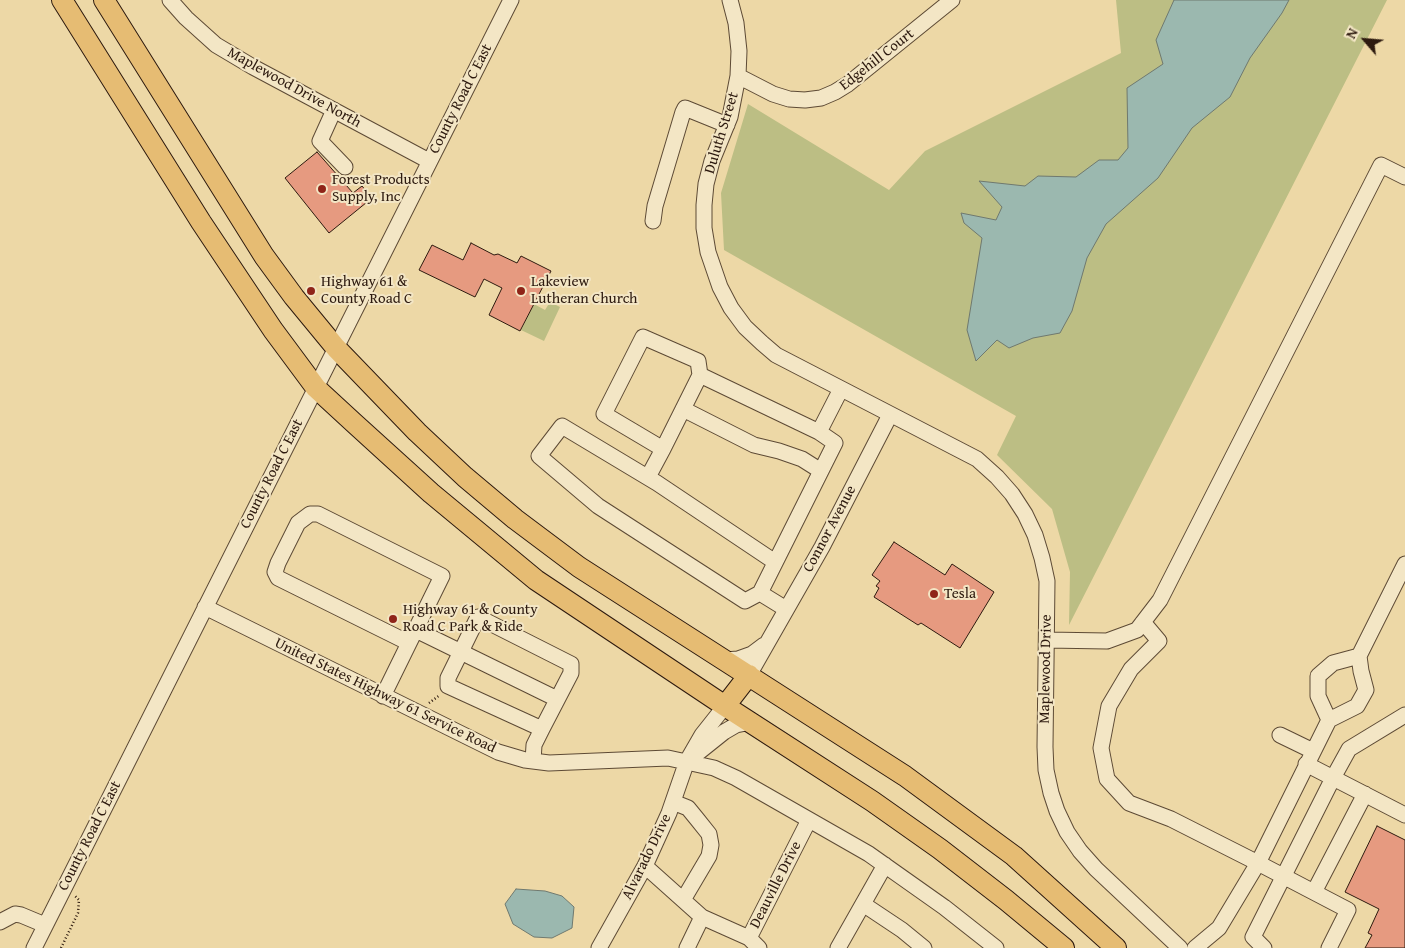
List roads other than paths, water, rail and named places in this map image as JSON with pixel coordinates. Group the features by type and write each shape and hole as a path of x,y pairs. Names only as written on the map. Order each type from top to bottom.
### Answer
{"main road":[{"path":"62,0 224,258 316,388 431,493 536,580 872,801 940,849 1064,948"},
{"path":"104,0 264,256 336,348 417,432 515,519 579,567 905,776 1014,856 1116,948"},
{"name":"Connor Avenue","path":"725,706 748,675"}],"street":[{"name":"Maplewood Drive North","path":"170,0 186,18 216,45 253,67 429,161"},
{"name":"County Road C East","path":"34,948 511,0"},
{"name":"Duluth Street","path":"730,0 736,23 739,51 738,76 727,125 712,161 706,184 704,205 704,228 708,252 720,287 731,308 745,327 776,355 890,415"},
{"name":"Edgehill Court","path":"738,76 773,94 789,99 821,98 848,84 952,0"},
{"path":"653,221 685,108 727,125"},
{"path":"334,110 320,140 345,167"},
{"path":"1047,640 1107,641 1137,630 1160,600 1381,165 1405,177"},
{"path":"648,478 700,376 698,361 643,337 604,414 663,448"},
{"path":"700,376 818,432 835,443 760,592 745,601 598,506 539,456 562,426 648,478 775,562"},
{"path":"818,432 841,389"},
{"path":"682,409 754,445 802,459 821,471"},
{"name":"Connor Avenue","path":"748,675 822,547 890,415"},
{"name":"Maplewood Drive","path":"890,415 976,460 997,477 1012,494 1025,514 1035,535 1046,581 1046,770 1057,811 1067,832 1096,869 1180,948"},
{"path":"383,696 412,636 442,576 318,514 310,514 298,523 278,563 275,572 278,578 412,636 461,651 557,700"},
{"path":"1196,948 1219,928 1258,863 1329,720 1357,706 1366,690 1359,656 1405,564"},
{"path":"760,592 786,609"},
{"name":"United States Highway 61 Service Road","path":"205,608 498,752 533,761 572,763 668,758 714,768 736,778 885,865 944,907 995,948"},
{"path":"533,761 534,745 570,674 571,664 565,659 478,617 448,678 448,686 542,729"},
{"path":"1143,622 1159,641 1131,669 1109,706 1100,748 1108,779 1129,803 1171,819 1348,910 1329,948"},
{"path":"725,660 738,659 752,654 768,643"},
{"path":"1329,720 1318,696 1318,676 1333,663 1359,656"},
{"name":"Alvarado Drive","path":"599,948 645,866 673,802 687,761 702,735 725,706"},
{"path":"1264,948 1253,937 1349,749 1405,715"},
{"path":"687,761 724,732 736,725 750,722"},
{"path":"1280,735 1333,778 1405,815"},
{"path":"1314,892 1365,794"},
{"path":"673,802 688,808 709,834 711,845 709,856 682,900"},
{"name":"Deauville Drive","path":"754,943 809,820"},
{"path":"838,948 885,865"},
{"path":"645,866 702,917 754,943"},
{"path":"863,904 902,930 924,948"},
{"path":"0,922 15,914 45,926"},
{"path":"687,948 702,917"}],"water":[{"path":"1174,0 1289,0 1250,58 1230,97 1192,128 1158,178 1106,224 1087,258 1072,311 1060,333 1033,338 1009,348 997,340 976,361 967,330 982,238 964,223 961,213 996,220 1002,207 979,181 1025,186 1038,176 1076,177 1099,160 1118,160 1128,148 1127,88 1163,64 1156,40"},
{"path":"516,889 545,891 562,896 574,907 572,928 552,938 534,937 513,924 505,904"}],"place":[{"name":"Forest Products Supply, Inc","path":"322,189"},
{"name":"Highway 61 & County Road C","path":"311,291"},
{"name":"Lakeview Lutheran Church","path":"521,291"},
{"name":"Tesla","path":"934,594"},
{"name":"Highway 61 & County Road C Park & Ride","path":"393,619"}]}
